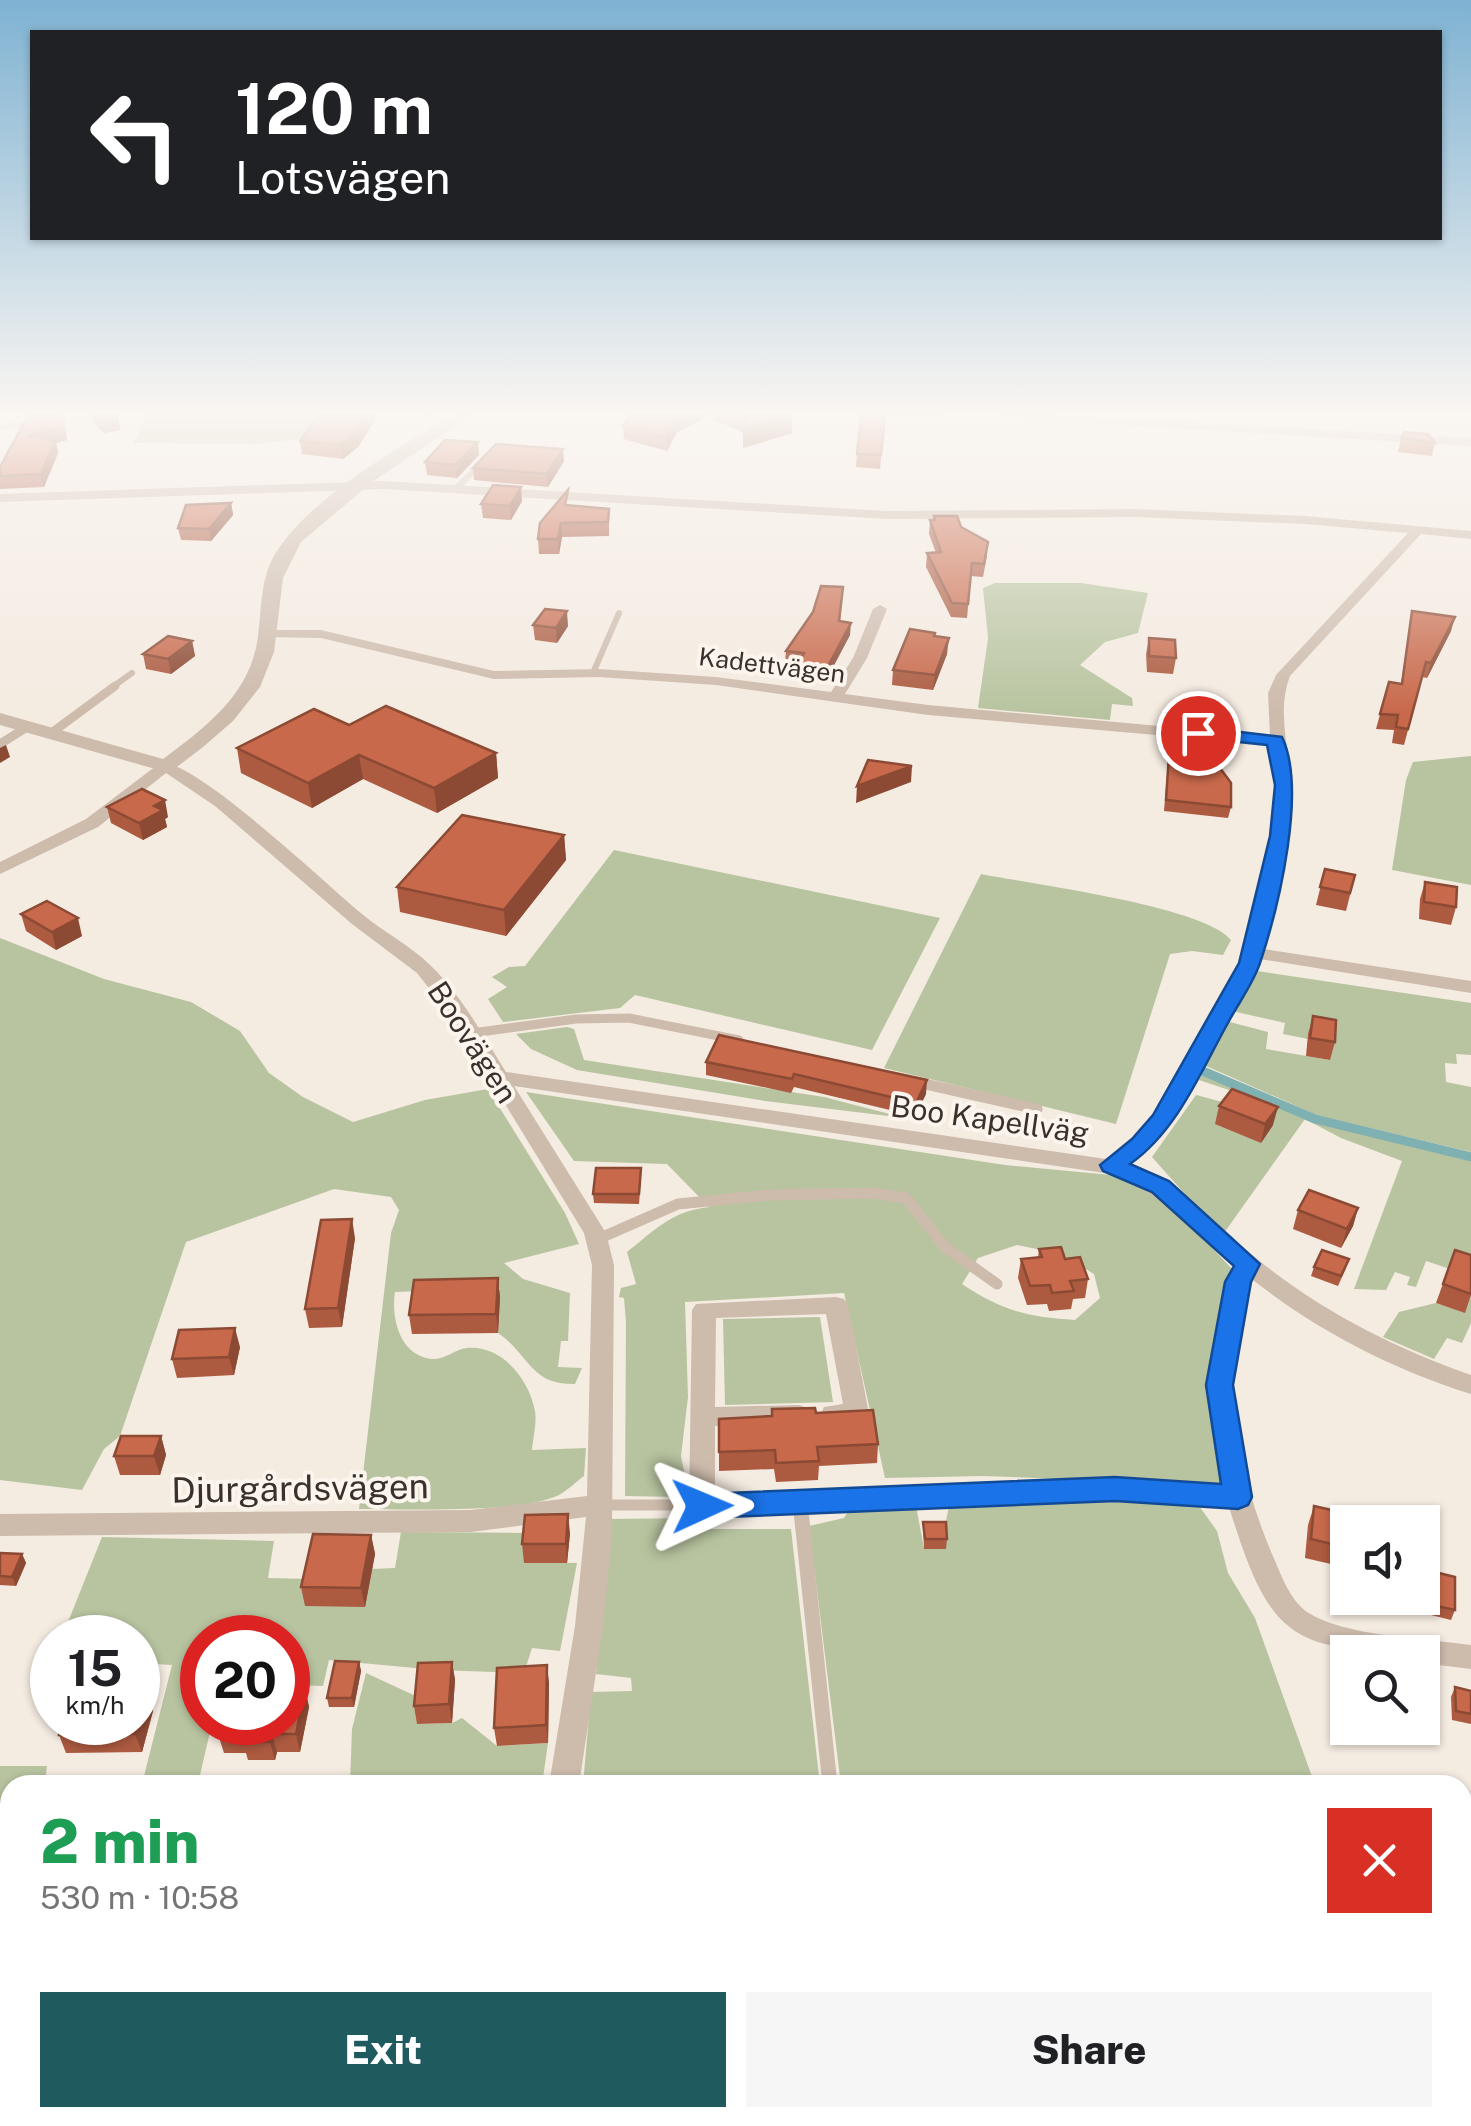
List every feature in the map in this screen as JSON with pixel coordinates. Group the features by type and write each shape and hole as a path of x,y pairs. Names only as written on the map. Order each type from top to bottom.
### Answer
{"street":[{"path":"0,869 92,824 208,734 238,704 259,668 283,554 324,514"},
{"path":"874,514 985,514"},
{"path":"1165,514 1304,520 1471,536"},
{"path":"1112,1165 1141,1145 1162,1119 1254,953 1284,816 1284,785 1276,740 1276,693 1288,665 1417,531"},
{"path":"836,697 860,658 880,609"},
{"name":"Kadettvägen","path":"267,634 321,634 494,675 592,674 716,681 978,715 1276,740"},
{"path":"0,719 166,766"},
{"name":"Boovägen","path":"166,766 221,802 358,920 424,969 472,1034 597,1239 604,1277 600,1505 589,1626 565,1775"},
{"path":"1254,953 1471,988"},
{"name":"Boo Kapellväg","path":"498,1077 1112,1165 1160,1186 1248,1264 1323,1319 1408,1363 1471,1385"},
{"path":"1248,1264 1238,1282 1220,1385 1246,1528 1285,1611 1303,1625 1326,1633 1471,1657"},
{"path":"702,1506 704,1310 836,1305 857,1414 704,1417"},
{"path":"800,1505 1115,1489 1238,1497"},
{"name":"Djurgårdsvägen","path":"0,1526 472,1521 600,1505"}],"lane":[{"path":"592,674 620,612"},
{"path":"50,734 132,673"},
{"path":"0,744 27,727"},
{"path":"472,1034 576,1019 629,1018 750,1042"},
{"path":"909,1080 1037,1109"},
{"path":"597,1239 678,1204 768,1195 872,1193 906,1198 925,1230 966,1267 997,1284"},
{"path":"600,1505 800,1505 829,1775"}],"green space":[{"path":"995,583 1081,583 1148,593 1138,633 1105,642 1080,665 1132,698 1133,706 1112,704 1110,720 978,708 988,638 983,588"},
{"path":"1471,756 1471,885 1392,870 1406,780 1413,762"},
{"path":"614,850 940,918 872,1050 635,995 620,1008 503,1022 488,999 507,987 492,977 509,967 525,966"},
{"path":"981,874 1153,907 1215,928 1231,940 1223,955 1192,951 1170,954 1116,1124 884,1068"},
{"path":"0,938 104,979 191,1002 240,1031 269,1073 303,1097 353,1122 425,1100 488,1089 565,1213 579,1244 504,1263 523,1279 570,1293 568,1341 561,1341 558,1367 582,1368 575,1384 548,1380 539,1374 498,1333 500,1288 395,1292 396,1323 404,1343 420,1356 436,1359 458,1350 480,1349 512,1366 527,1387 535,1411 532,1450 586,1448 584,1476 559,1495 518,1505 359,1509 391,1233 399,1210 391,1197 334,1189 186,1242 120,1436 104,1449 82,1490 0,1480"},
{"path":"1257,971 1471,1003 1471,1055 1456,1054 1457,1064 1445,1063 1446,1082 1471,1087 1471,1152 1319,1116 1204,1065 1226,1021 1268,1032 1266,1049 1330,1060 1309,1034 1308,1039 1283,1034 1285,1023 1232,1011"},
{"path":"574,1029 584,1060 824,1097 905,1118 765,1101 577,1070 531,1049 516,1034"},
{"path":"1202,1075 1305,1119 1224,1233 1152,1157 1196,1095 1230,1104 1235,1092 1199,1080"},
{"path":"526,1092 1005,1165 1121,1176 1176,1209 1232,1269 1216,1328 1208,1387 1221,1485 983,1476 885,1478 844,1293 685,1302 688,1397 681,1456 688,1491 678,1497 625,1496 626,1322 624,1298 619,1297 621,1288 636,1284 627,1252 674,1217 709,1207 667,1164 574,1161","holes":["1017,1245 1061,1254 1094,1274 1100,1298 1075,1320 1016,1311 962,1284 978,1258"]},
{"path":"1306,1119 1471,1159 1471,1276 1426,1261 1416,1287 1407,1285 1410,1277 1395,1272 1386,1290 1354,1289 1402,1161 1341,1138"},
{"path":"1471,1294 1471,1323 1462,1343 1447,1338 1434,1359 1383,1337 1399,1312 1436,1303 1464,1312"},
{"path":"820,1317 833,1402 725,1405 723,1319"},
{"path":"1099,1495 1197,1503 1217,1531 1228,1573 1255,1618 1311,1775 840,1775 809,1526 844,1518 851,1507 916,1506 924,1548 944,1531 950,1501"},
{"path":"693,1518 694,1529 791,1529 819,1775 584,1775 591,1692 632,1691 631,1678 596,1674 610,1519"},
{"path":"401,1532 527,1533 525,1562 577,1563 560,1651 532,1648 524,1673 329,1660 323,1686 310,1686 310,1615 180,1615 180,1745 207,1745 200,1775 144,1775 152,1745 160,1745 160,1713 172,1665 160,1664 160,1615 71,1615 102,1537 274,1541 268,1578 311,1579 364,1606 372,1569 395,1568"},
{"path":"366,1673 420,1698 418,1724 452,1723 462,1718 497,1746 548,1743 543,1775 350,1775 352,1729"},
{"path":"0,1766 47,1766 46,1775 0,1775"}],"building":[{"path":"183,514 222,514 209,529 178,528"},
{"path":"547,514 609,514 608,522 561,523 558,539 538,539 540,523"},
{"path":"934,516 957,516 961,527 988,542 984,564 972,563 968,604 952,603 927,553 941,552 930,520 935,520"},
{"path":"821,586 843,587 839,621 851,623 826,670 797,666 804,653 786,651 813,612"},
{"path":"545,609 567,611 556,628 533,625"},
{"path":"1412,611 1455,617 1431,663 1426,662 1408,729 1396,727 1398,715 1380,714 1389,682 1402,684"},
{"path":"910,629 949,638 935,675 893,670"},
{"path":"168,636 192,641 168,659 143,654"},
{"path":"1149,638 1175,640 1176,658 1149,656"},
{"path":"386,706 496,753 434,788 359,755 308,783 237,748 314,709 349,725"},
{"path":"1170,739 1210,742 1209,753 1231,783 1231,807 1166,800"},
{"path":"868,760 912,766 857,786"},
{"path":"142,789 165,800 154,806 163,810 139,823 107,807"},
{"path":"462,815 564,835 504,910 397,887"},
{"path":"1325,869 1355,875 1350,893 1320,887"},
{"path":"1425,882 1457,887 1456,907 1424,902"},
{"path":"47,901 78,918 52,932 21,914"},
{"path":"1313,1016 1336,1020 1335,1042 1310,1038"},
{"path":"719,1035 927,1080 916,1103 794,1074 792,1079 706,1062"},
{"path":"1232,1089 1278,1107 1265,1124 1219,1106"},
{"path":"596,1168 641,1168 639,1194 593,1194"},
{"path":"1309,1190 1358,1208 1347,1229 1298,1210"},
{"path":"352,1219 338,1308 305,1309 321,1220"},
{"path":"1061,1247 1065,1259 1080,1257 1088,1279 1070,1281 1074,1291 1052,1293 1050,1285 1030,1286 1021,1259 1042,1257 1039,1249"},
{"path":"1322,1250 1349,1259 1341,1276 1314,1267"},
{"path":"1455,1250 1471,1255 1471,1294 1443,1284"},
{"path":"498,1278 496,1314 409,1315 414,1280"},
{"path":"235,1328 229,1357 172,1359 179,1330"},
{"path":"815,1408 816,1413 873,1410 878,1444 817,1447 819,1461 776,1463 775,1450 719,1452 719,1419 772,1416 772,1409"},
{"path":"121,1436 161,1436 154,1456 114,1456"},
{"path":"1314,1506 1330,1510 1330,1544 1311,1539"},
{"path":"568,1514 566,1544 522,1544 525,1515"},
{"path":"923,1522 946,1522 947,1539 925,1539"},
{"path":"313,1534 371,1535 361,1588 301,1587"},
{"path":"0,1553 22,1554 12,1577 0,1576"},
{"path":"1440,1573 1455,1577 1455,1610 1440,1607"},
{"path":"335,1661 359,1662 352,1698 327,1698"},
{"path":"452,1662 449,1704 414,1706 418,1663"},
{"path":"547,1665 546,1725 494,1728 497,1668"},
{"path":"1455,1687 1471,1691 1471,1714 1456,1711"}],"waterway":[{"path":"1205,1072 1315,1119 1471,1157"}],"route":[{"path":"702,1506 800,1505 1115,1489 1238,1497 1220,1385 1238,1282 1248,1264 1160,1186 1112,1165 1141,1145 1162,1119 1250,963 1264,916 1284,816 1284,785 1276,740 1198,733"}]}
